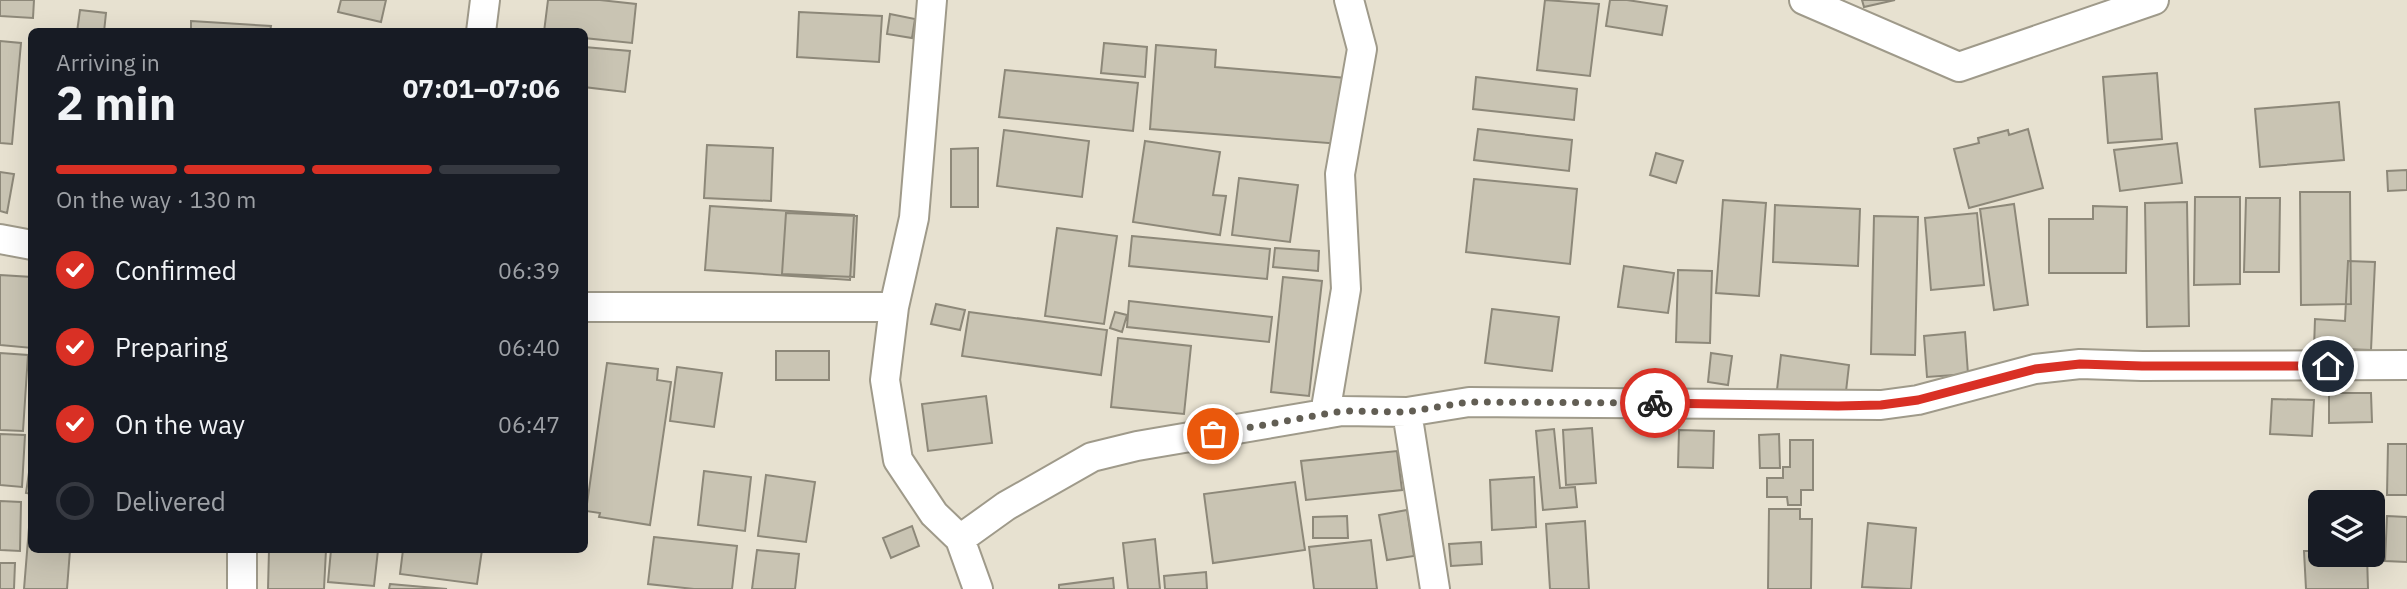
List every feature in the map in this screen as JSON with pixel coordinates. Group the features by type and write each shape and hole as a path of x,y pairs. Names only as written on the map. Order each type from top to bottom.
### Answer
{"street":[{"path":"482,28 485,0"},
{"path":"932,0 914,218 894,307 885,380 898,460 918,494 960,539 978,589"},
{"path":"1325,415 1346,289 1340,174 1362,49 1349,0"},
{"path":"1804,0 1959,67 2154,0"},
{"path":"0,239 28,244"},
{"path":"588,307 894,307"},
{"path":"960,539 1006,506 1092,457 1137,446 1342,411 1407,412 1469,402 1881,405 1918,400 2035,369 2080,364 2407,365"},
{"path":"1407,412 1435,589"},
{"path":"242,553 242,589"}],"building":[{"path":"0,0 34,0 33,18 0,16"},
{"path":"341,0 386,0 381,22 338,12"},
{"path":"548,0 600,0 636,4 632,43 588,38 588,28 544,28"},
{"path":"1545,0 1599,4 1590,76 1537,70"},
{"path":"1610,0 1667,6 1662,35 1606,26"},
{"path":"1862,0 1895,0 1864,7"},
{"path":"80,10 106,13 104,28 78,28"},
{"path":"799,12 882,16 879,62 797,57"},
{"path":"890,14 915,19 912,38 887,34"},
{"path":"191,21 271,26 271,28 191,28"},
{"path":"0,41 21,43 12,144 0,143"},
{"path":"1104,43 1147,47 1145,77 1101,73"},
{"path":"1156,45 1216,50 1215,67 1346,78 1341,144 1150,129"},
{"path":"588,47 630,51 625,92 588,87"},
{"path":"1005,70 1138,83 1133,131 999,117"},
{"path":"2157,73 2162,139 2108,143 2103,77"},
{"path":"1476,77 1577,89 1574,120 1473,109"},
{"path":"2339,102 2344,160 2260,167 2255,109"},
{"path":"1478,129 1572,140 1569,171 1474,160"},
{"path":"2028,129 2043,188 1969,208 1954,149 1979,143 1978,138 2008,130 2009,135"},
{"path":"1004,130 1089,141 1082,197 997,186"},
{"path":"1145,141 1220,152 1213,195 1226,196 1220,235 1133,222"},
{"path":"2177,143 2182,183 2120,191 2114,150"},
{"path":"707,145 773,148 771,201 704,198"},
{"path":"978,148 978,207 951,207 951,149"},
{"path":"1656,153 1683,161 1676,183 1650,175"},
{"path":"2407,170 2407,190 2388,191 2387,171"},
{"path":"0,172 14,174 7,213 0,211"},
{"path":"1239,178 1298,185 1290,242 1232,235"},
{"path":"1474,179 1577,189 1570,264 1466,252"},
{"path":"2300,192 2350,192 2351,304 2301,305"},
{"path":"2195,197 2240,197 2240,284 2194,285"},
{"path":"2246,198 2280,198 2279,272 2244,272"},
{"path":"1723,200 1766,203 1759,296 1716,293"},
{"path":"2187,202 2189,326 2147,327 2145,203"},
{"path":"2014,204 2028,305 1994,310 1980,209"},
{"path":"1775,205 1860,209 1858,266 1773,262"},
{"path":"710,206 854,215 850,280 705,270"},
{"path":"2093,206 2127,207 2126,273 2049,273 2049,219 2093,219"},
{"path":"786,213 857,216 854,277 782,274"},
{"path":"1977,213 1984,285 1931,290 1925,218"},
{"path":"1874,216 1918,217 1915,355 1871,354"},
{"path":"1057,228 1117,236 1104,324 1045,316"},
{"path":"1132,236 1270,249 1267,279 1129,266"},
{"path":"1275,248 1319,251 1318,271 1273,267"},
{"path":"2348,261 2375,262 2371,350 2314,348 2315,319 2345,321"},
{"path":"1624,266 1674,273 1668,313 1618,307"},
{"path":"1678,270 1712,271 1710,343 1676,342"},
{"path":"0,275 28,277 28,348 0,345"},
{"path":"1283,277 1322,281 1309,396 1271,392"},
{"path":"1129,301 1272,317 1269,342 1127,327"},
{"path":"936,304 965,310 960,330 931,324"},
{"path":"1492,309 1559,317 1552,371 1485,363"},
{"path":"969,312 1107,330 1101,375 962,356"},
{"path":"1115,312 1127,315 1122,332 1110,328"},
{"path":"1965,332 1968,374 1927,377 1924,336"},
{"path":"1118,338 1191,346 1184,414 1111,407"},
{"path":"776,351 829,351 829,380 776,380"},
{"path":"0,353 28,355 23,431 0,430"},
{"path":"1711,353 1732,356 1728,385 1708,382"},
{"path":"1781,355 1849,365 1845,400 1777,390"},
{"path":"607,363 658,369 657,380 671,382 650,525 599,517 600,513 588,511"},
{"path":"677,367 722,373 714,427 670,421"},
{"path":"2329,393 2371,393 2372,422 2329,423"},
{"path":"986,396 992,443 928,451 922,404"},
{"path":"2272,399 2314,400 2312,436 2270,434"},
{"path":"1592,428 1596,483 1566,485 1563,430"},
{"path":"1554,429 1560,488 1575,487 1577,507 1543,510 1536,431"},
{"path":"1679,430 1714,431 1713,468 1678,467"},
{"path":"0,434 25,435 22,487 0,485"},
{"path":"1779,434 1780,468 1760,468 1759,435"},
{"path":"1790,440 1813,440 1813,490 1801,490 1801,505 1788,505 1787,497 1767,497 1767,478 1783,478 1783,467 1790,467"},
{"path":"2388,444 2407,444 2407,495 2387,495"},
{"path":"1397,451 1402,490 1306,500 1301,461"},
{"path":"704,471 751,477 745,531 698,525"},
{"path":"766,475 815,482 806,542 758,536"},
{"path":"1534,477 1536,527 1492,530 1490,480"},
{"path":"1295,482 1305,550 1213,563 1204,494"},
{"path":"0,501 21,502 20,551 0,550"},
{"path":"1769,509 1800,509 1800,519 1812,519 1811,589 1768,589"},
{"path":"1407,510 1414,556 1387,560 1379,515"},
{"path":"1347,516 1348,538 1313,538 1313,517"},
{"path":"2387,516 2407,517 2407,562 2385,561"},
{"path":"1585,521 1589,589 1550,589 1546,524"},
{"path":"1868,523 1916,528 1911,589 1862,587"},
{"path":"912,526 919,546 891,558 883,538"},
{"path":"654,537 737,546 732,589 694,589 648,584"},
{"path":"1155,539 1160,589 1128,589 1123,543"},
{"path":"28,540 28,553 70,553 67,589 24,589"},
{"path":"1371,540 1377,589 1314,589 1309,547"},
{"path":"1481,542 1482,564 1451,566 1449,544"},
{"path":"757,550 799,554 795,589 752,589"},
{"path":"2304,551 2308,551 2308,567 2367,567 2368,589 2306,589"},
{"path":"269,553 326,553 324,589 268,589"},
{"path":"331,553 378,553 374,586 328,582"},
{"path":"403,553 482,553 477,584 400,574"},
{"path":"0,563 15,563 14,589 0,589"},
{"path":"1206,572 1207,589 1165,589 1164,576"},
{"path":"1113,578 1114,589 1059,589 1059,585"},
{"path":"390,584 447,589 389,589"}],"way so far":[{"path":"1213,434 1342,411 1407,412 1469,402 1655,403"}],"route":[{"path":"1655,403 1881,405 1918,400 2035,369 2080,364 2328,366"}]}
